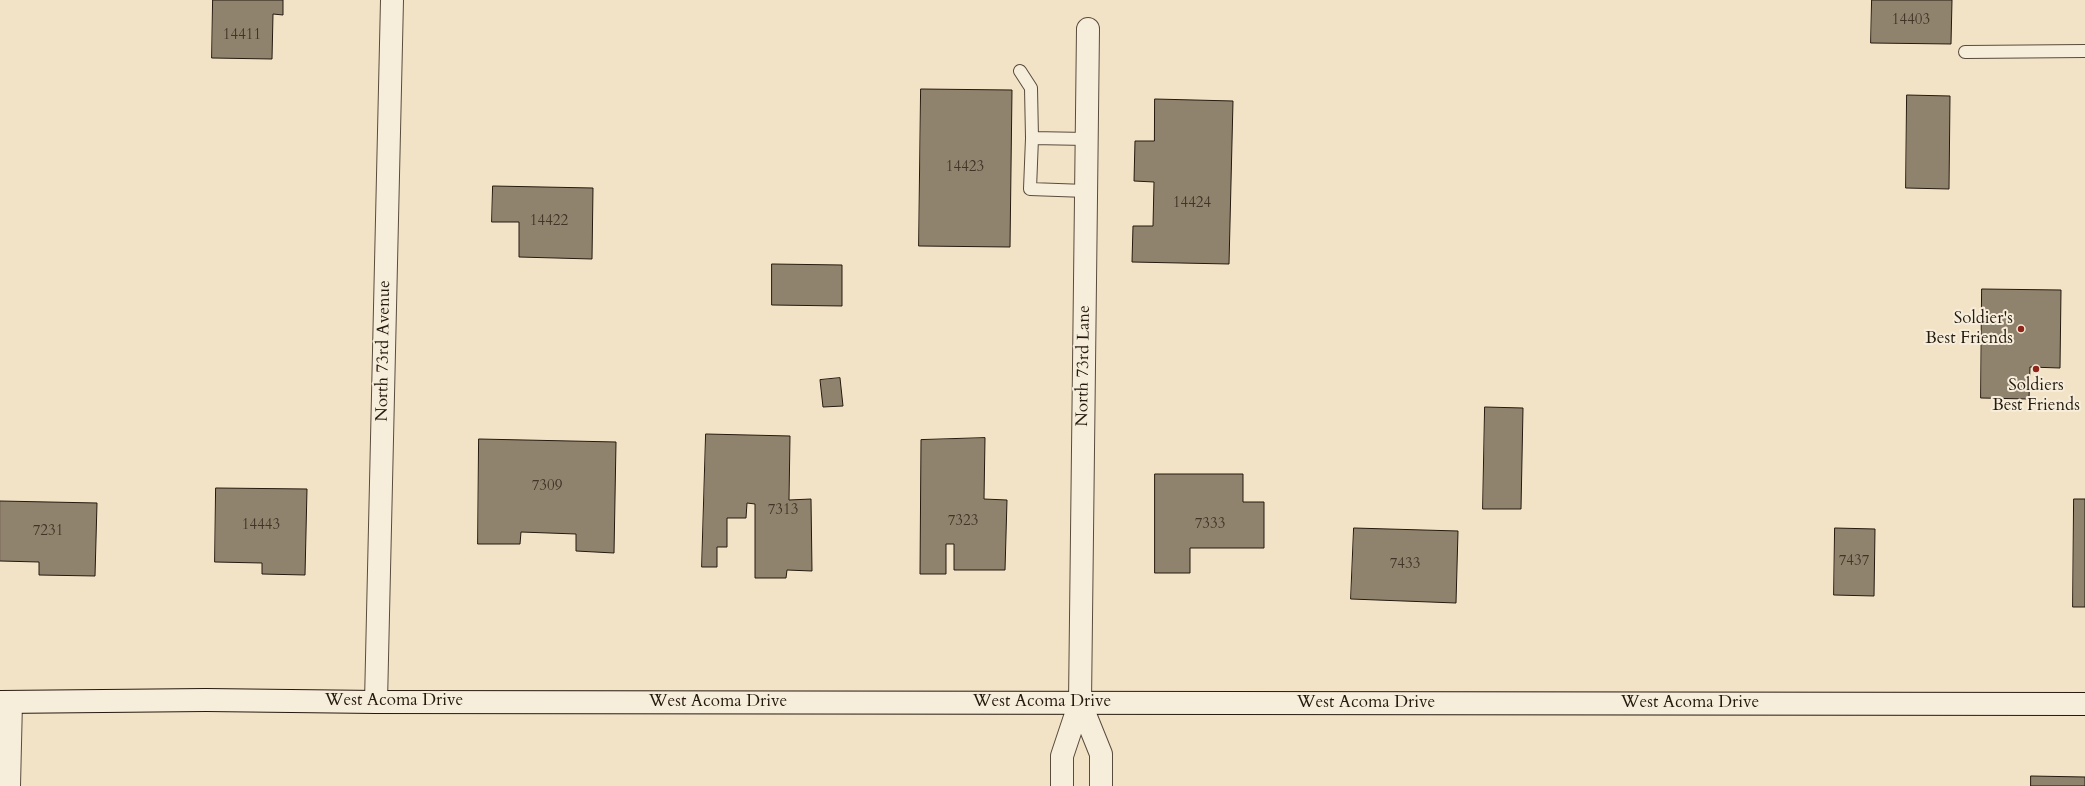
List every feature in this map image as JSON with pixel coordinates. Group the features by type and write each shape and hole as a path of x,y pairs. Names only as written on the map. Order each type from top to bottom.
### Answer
{"street":[{"name":"North 73rd Avenue","path":"376,702 392,0"},
{"name":"North 73rd Lane","path":"1062,786 1062,756 1080,702 1088,29"},
{"name":"West Acoma Drive","path":"6,702 206,700 376,702 2085,704"},
{"path":"6,702 9,786"},
{"name":"North 73rd Lane","path":"1080,702 1101,754 1101,786"}],"lane":[{"path":"1965,52 2085,52"},
{"path":"1020,71 1031,88 1032,138 1030,189 1086,191"},
{"path":"1032,138 1087,138"}],"building":[{"path":"213,0 283,0 283,15 273,14 272,59 212,58"},
{"path":"1872,0 1952,0 1951,44 1871,43"},
{"path":"921,89 1012,90 1010,247 919,246"},
{"path":"1907,95 1950,96 1949,189 1906,188"},
{"path":"1155,99 1233,101 1229,264 1132,262 1133,226 1153,226 1154,182 1134,181 1135,141 1154,141"},
{"path":"493,186 593,188 592,259 519,257 519,222 492,222"},
{"path":"772,264 842,265 842,306 772,305"},
{"name":"Soldier's Best Friends","path":"1982,289 2061,290 2060,368 2030,367 2029,399 1981,398"},
{"path":"840,378 843,406 823,407 820,380"},
{"path":"1485,407 1523,408 1521,509 1483,509"},
{"path":"706,434 790,436 789,500 811,499 812,571 787,570 786,578 755,578 755,504 747,503 746,518 727,518 727,547 717,547 717,567 702,567"},
{"path":"985,438 984,499 1007,500 1005,570 954,570 954,544 946,544 946,574 920,574 921,440"},
{"path":"479,439 616,442 614,553 576,551 576,534 521,532 520,544 478,544"},
{"path":"1155,474 1243,474 1243,502 1264,502 1264,548 1190,548 1190,573 1155,573"},
{"path":"216,488 307,489 305,575 262,574 262,563 215,562"},
{"path":"2074,499 2085,499 2085,607 2073,607"},
{"path":"0,501 97,503 95,576 39,575 39,562 0,561"},
{"path":"1354,528 1458,531 1456,603 1351,599"},
{"path":"1835,528 1875,529 1874,596 1834,595"},
{"path":"2031,776 2085,777 2085,786 2031,786"}],"place":[{"name":"Soldier's Best Friends","path":"2021,329"},
{"name":"Soldiers Best Friends","path":"2036,369"}]}
